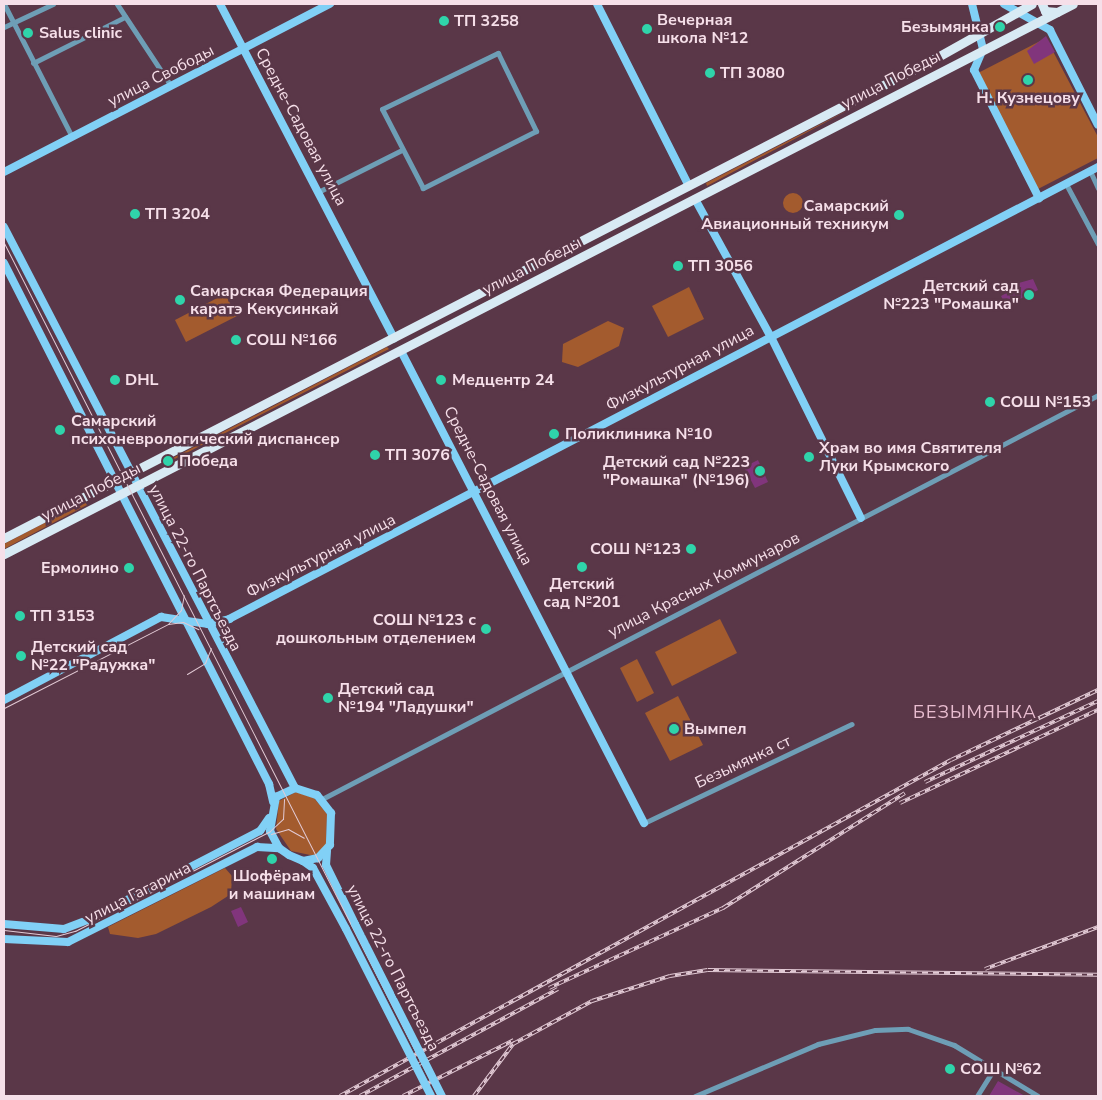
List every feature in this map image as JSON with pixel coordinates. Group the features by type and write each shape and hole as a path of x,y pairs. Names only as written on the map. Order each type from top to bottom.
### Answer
{"main road":[{"name":"Средне-Садовая улица","path":"220,4 476,492 564,671 644,824"},
{"name":"улица Свободы","path":"4,172 330,4"},
{"path":"597,4 695,199 771,337 861,518"},
{"path":"972,4 981,34 983,49 974,70 1039,198"},
{"path":"1004,4 1020,12 1033,23 1050,30 1098,125"},
{"name":"улица Победы","path":"4,538 689,186 981,34 1032,4"},
{"path":"1042,4 1045,11 1057,12"},
{"name":"улица Победы","path":"4,554 1073,4"},
{"path":"873,90 871,99 880,103"},
{"path":"850,102 860,104 858,114"},
{"name":"Физкультурная улица","path":"4,700 161,617 185,618 208,624 229,619 1098,167"},
{"name":"улица 22-го Партсъезда","path":"4,227 208,624 295,788"},
{"name":"улица 22-го Партсъезда","path":"4,263 269,784 273,802"},
{"path":"162,456 159,466 170,469"},
{"path":"80,499 91,501 87,511"},
{"path":"295,788 322,799 333,824 327,851 318,858 303,861 279,848 269,818 273,802 295,788"},
{"name":"улица Гагарина","path":"4,924 64,929 88,920 260,831 269,818"},
{"name":"улица Гагарина","path":"4,939 68,942 257,847 279,848"},
{"name":"улица 22-го Партсъезда","path":"327,851 326,865 442,1096"},
{"name":"улица 22-го Партсъезда","path":"303,861 314,868 431,1096"}],"street":[{"path":"4,4 72,137"},
{"path":"4,27 53,4"},
{"path":"117,4 171,86"},
{"path":"34,63 124,17"},
{"path":"498,53 536,131 423,188 400,151 382,109 498,53"},
{"path":"318,192 400,151"},
{"path":"1090,171 1098,188"},
{"path":"1066,184 1098,244"},
{"name":"улица Красных Коммунаров","path":"322,799 564,671 1098,395"},
{"name":"Безымянка ст","path":"644,824 852,724"},
{"path":"695,1096 802,1050 875,1030 928,1033 994,1069 1038,1096"},
{"path":"977,1096 994,1069"}],"shaded area":[{"path":"1046,38 1098,137 1098,158 1038,189 978,73"},
{"path":"852,108 707,186 706,183"},
{"path":"793,193 800,196 803,203 800,210 793,213 786,210 783,203 786,196"},
{"path":"689,287 704,319 668,337 652,306"},
{"path":"225,294 237,316 186,342 175,320"},
{"path":"608,321 624,328 619,346 578,367 562,362 563,344"},
{"path":"387,347 389,349 165,464 165,462"},
{"path":"85,502 87,505 4,549 4,544"},
{"path":"720,619 737,653 672,686 655,652"},
{"path":"637,659 654,693 637,702 620,668"},
{"name":"Вымпел","path":"678,696 703,745 670,761 645,713"},
{"path":"296,792 314,798 327,814 326,846 315,856 291,851 276,829 279,801"},
{"path":"225,868 232,876 231,894 211,907 156,934 138,938 110,934 108,927"}],"building":[{"path":"1046,36 1055,52 1034,64 1027,51"},
{"path":"1033,279 1038,290 1006,306 1001,296 1014,289 1011,285"},
{"path":"758,460 768,482 755,488 744,467"},
{"path":"241,907 248,922 238,927 231,911"},
{"path":"998,1081 1014,1090 1025,1096 989,1096"}],"tram line":[{"path":"4,243 438,1096"},
{"path":"4,708 168,624 181,610 184,595"},
{"path":"168,624 183,622 198,629"},
{"path":"187,674 205,663 211,648"},
{"path":"4,930 56,936 75,931 270,831 283,819 284,799"},
{"path":"271,834 288,829 304,838"}],"railway":[{"path":"340,1096 951,760 1098,690"},
{"path":"925,782 1098,701"},
{"path":"900,803 1098,710"},
{"path":"549,988 723,908 905,793"},
{"path":"985,969 1098,927"},
{"path":"474,1096 513,1044 592,1001 670,976 708,970 1098,975"},
{"path":"360,1096 558,989"},
{"path":"403,1096 514,1040"}],"place":[{"name":"ТП 3258","path":"444,21"},
{"name":"Безымянка","path":"1000,27"},
{"name":"Вечерная школа №12","path":"647,29"},
{"name":"Salus clinic","path":"28,33"},
{"name":"ТП 3080","path":"710,73"},
{"name":"Н. Кузнецову","path":"1028,80"},
{"name":"ТП 3204","path":"135,214"},
{"name":"Самарский Авиационный техникум","path":"899,215"},
{"name":"ТП 3056","path":"678,266"},
{"name":"Детский сад №223 \"Ромашка\"","path":"1029,295"},
{"name":"Самарская Федерация каратэ Кекусинкай","path":"180,300"},
{"name":"СОШ №166","path":"236,340"},
{"name":"DHL","path":"115,380"},
{"name":"Медцентр 24","path":"441,380"},
{"name":"СОШ №153","path":"990,402"},
{"name":"Самарский психоневрологический диспансер","path":"60,430"},
{"name":"Поликлиника №10","path":"554,434"},
{"name":"ТП 3076","path":"375,455"},
{"name":"Храм во имя Святителя Луки Крымского","path":"809,457"},
{"name":"Победа","path":"168,461"},
{"name":"Детский сад №223 \"Ромашка\" (№196)","path":"760,471"},
{"name":"СОШ №123","path":"691,549"},
{"name":"Детский сад №201","path":"582,567"},
{"name":"Ермолино","path":"129,568"},
{"name":"ТП 3153","path":"20,616"},
{"name":"СОШ №123 с дошкольным отделением","path":"486,629"},
{"name":"Детский сад №22 \"Радужка\"","path":"21,656"},
{"name":"Детский сад №194 \"Ладушки\"","path":"328,698"},
{"name":"Вымпел","path":"674,729"},
{"name":"Шофёрам и машинам","path":"272,859"},
{"name":"СОШ №62","path":"950,1069"}],"district":[{"name":"БЕЗЫМЯНКА","path":"975,712"}]}
